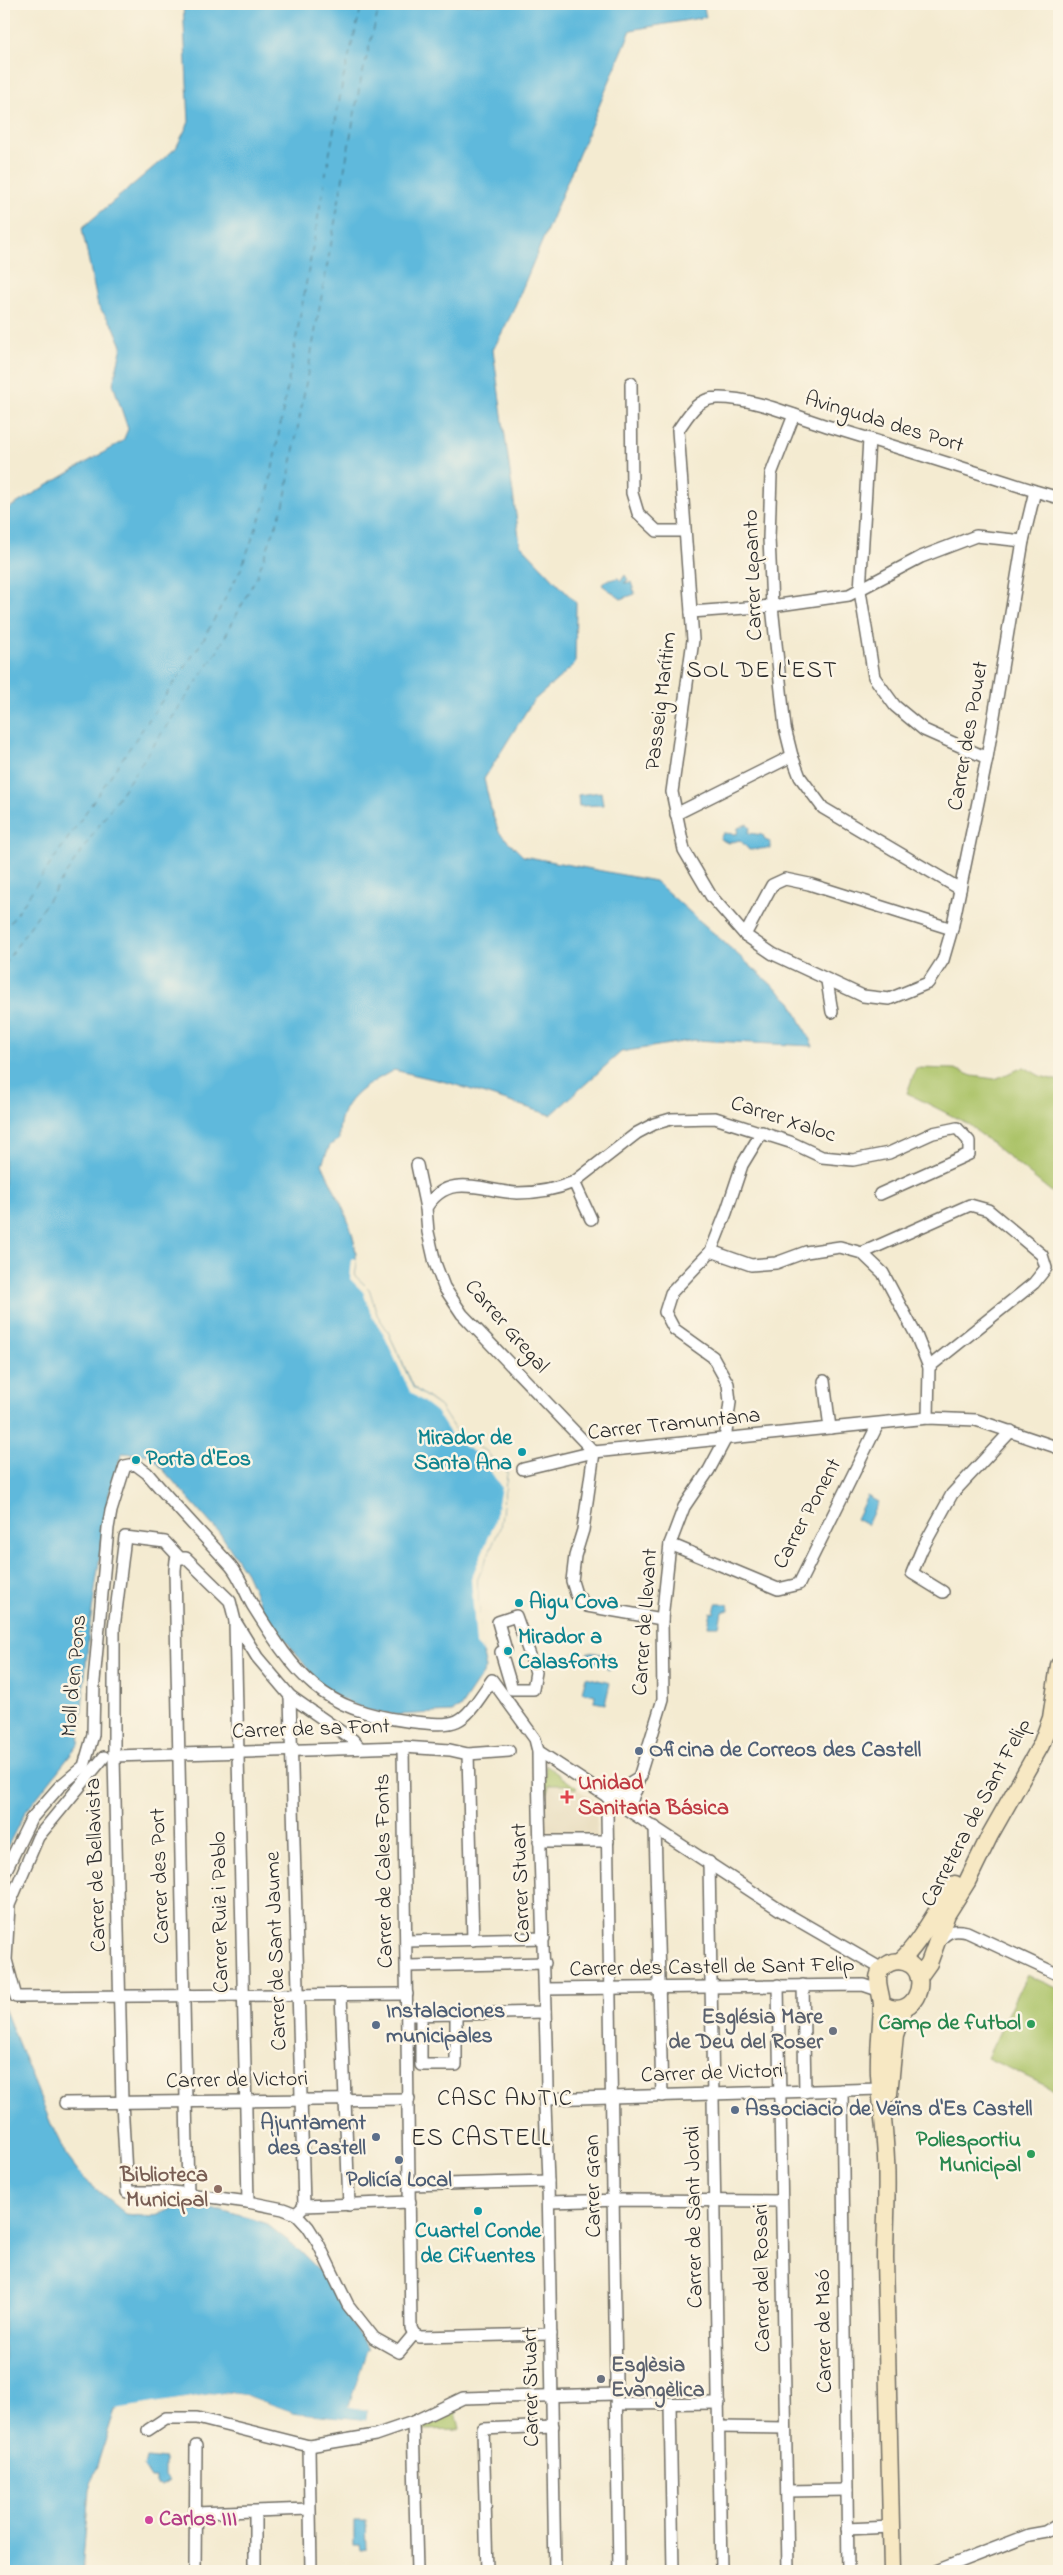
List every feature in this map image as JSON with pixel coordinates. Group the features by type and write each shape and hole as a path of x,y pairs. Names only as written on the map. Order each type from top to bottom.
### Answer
{"main road":[{"name":"Carretera de Sant Felip","path":"919,1977 929,1964 947,1914 967,1882 990,1835 1044,1736 1052,1718 1059,1665"},
{"path":"900,1961 918,1942 938,1906 990,1835"},
{"path":"886,2162 878,2048 880,1997 878,1976 882,1968 894,1961 900,1961 910,1965 919,1977 918,1992 904,2009 898,2021 892,2058 886,2162 885,2257 892,2571"},
{"path":"880,1997 892,2010 904,2009"}],"street":[{"path":"631,383 632,493 638,513 657,531 685,530"},
{"name":"Avinguda des Port","path":"696,404 716,398 748,403 794,415 1059,498"},
{"name":"Passeig Marítim","path":"696,404 678,430 693,640 672,792 684,850 711,896 745,934 773,954 827,981 863,996 889,999 928,983"},
{"name":"Carrer Lepanto","path":"794,415 771,474 769,538 772,606 785,728 792,756 800,777 823,808 960,889"},
{"path":"869,439 860,591 874,677 895,706 924,730 987,758"},
{"name":"Carrer des Pouet","path":"928,983 943,960 952,929 987,758 1023,541 1035,490"},
{"path":"691,612 772,606 849,595 860,591 921,557 976,536 1023,541"},
{"path":"676,814 792,756"},
{"path":"745,934 772,885 785,879 809,884 952,929"},
{"path":"827,981 832,1012"},
{"name":"Carrer Xaloc","path":"429,1203 441,1189 455,1186 520,1193 563,1187 574,1182 637,1132 671,1118 715,1118 790,1142 822,1157 853,1160 889,1153 932,1133 957,1128 969,1141 969,1154 880,1194"},
{"name":"Carrer de Llevant","path":"629,1810 663,1699 662,1619 670,1544 684,1507 725,1440 730,1402 728,1384 713,1357 674,1330 665,1312 671,1294 711,1251 742,1165 762,1132"},
{"name":"Carrer Gregal","path":"417,1165 429,1203 428,1232 435,1263 444,1286 462,1314 594,1452"},
{"path":"574,1182 591,1219"},
{"path":"862,1253 970,1205 988,1210 1042,1255 1046,1268 1034,1283 929,1367"},
{"path":"711,1251 751,1265 776,1263 806,1252 840,1247 862,1253 883,1273 916,1335 929,1367 928,1418"},
{"path":"824,1381 830,1428"},
{"name":"Carrer Tramuntana","path":"522,1469 594,1452 928,1418 976,1420 1059,1448"},
{"name":"Carrer Ponent","path":"670,1544 778,1588 799,1584 878,1424"},
{"path":"943,1592 912,1573 922,1548 952,1494 1011,1431"},
{"path":"594,1452 583,1530 575,1556 572,1581 576,1594 587,1606 662,1619"},
{"name":"Moll d'en Pons","path":"4,1874 31,1819 60,1787 84,1766 94,1735 98,1630 111,1511 125,1466 135,1464 147,1473 232,1567 257,1611 300,1673 315,1688 337,1703 381,1718 449,1725 464,1718 492,1680 536,1740"},
{"name":"Carrer de Bellavista","path":"180,1558 165,1542 125,1537 114,1628 109,1756 127,2192 173,2192 188,2195"},
{"path":"180,1558 186,1558 230,1601 235,1621 257,1657 290,1696 353,1740 360,1748"},
{"name":"Carrer des Port","path":"180,1558 176,1560 175,1570 188,2195"},
{"path":"516,1616 536,1672 533,1689 512,1688 501,1652 506,1650 498,1622 516,1616"},
{"name":"Carrer Ruiz i Pablo","path":"235,1621 244,2101 248,2202"},
{"name":"Carrer de Sant Jaume","path":"290,1696 301,2100 300,2210"},
{"name":"Carrer Stuart","path":"536,1740 538,1751 539,1841 546,2012 545,2099 555,2571"},
{"name":"Carrer de sa Font","path":"109,1756 404,1747 450,1750 468,1754 509,1751"},
{"name":"Carrer de Cales Fonts","path":"404,1747 411,2328 414,2334"},
{"path":"538,1751 780,1910 882,1968"},
{"path":"468,1754 473,1940"},
{"path":"109,1756 38,1837 9,1905 5,1955 16,1997 407,1994"},
{"path":"612,1800 640,1776"},
{"path":"612,1800 636,1790"},
{"name":"Carrer Gran","path":"612,1800 607,1812 608,1989 614,2200 618,2571"},
{"path":"656,1827 662,2096"},
{"path":"539,1841 608,1841"},
{"name":"Carrer de Sant Jordi","path":"709,1862 721,2571"},
{"path":"936,1944 947,1931 956,1930 981,1938 1059,1975"},
{"path":"406,1942 544,1938"},
{"path":"407,1966 544,1963"},
{"name":"Carrer del Rosari","path":"778,1985 788,2571"},
{"path":"803,1985 805,2092"},
{"name":"Carrer des Castell de Sant Felip","path":"545,1989 863,1985 880,1997"},
{"path":"341,1994 349,2205"},
{"path":"408,2015 546,2012"},
{"path":"421,2015 421,2066 456,2065 456,2014"},
{"name":"Carrer de Maó","path":"842,2090 848,2571"},
{"name":"Carrer de Victori","path":"545,2099 880,2090"},
{"name":"Carrer de Victori","path":"65,2104 408,2099"},
{"path":"410,2185 548,2181"},
{"path":"188,2195 300,2210 410,2202"},
{"path":"548,2202 614,2200 781,2201"},
{"path":"300,2210 348,2305 374,2338 399,2352 414,2334 420,2337 551,2334"},
{"path":"148,2430 166,2418 197,2418 308,2446 375,2435 413,2422 464,2398 552,2396 670,2404 719,2403"},
{"path":"670,2404 673,2571"},
{"path":"413,2422 417,2571"},
{"path":"487,2571 483,2429 553,2426"},
{"path":"719,2427 785,2428"},
{"path":"195,2571 196,2446"},
{"path":"308,2446 310,2571"},
{"path":"786,2491 847,2490"},
{"path":"195,2513 309,2509"},
{"path":"255,2512 255,2571"},
{"path":"936,2571 1029,2535 1046,2532 1059,2524"},
{"path":"847,2529 891,2527"}],"shaded area":[{"name":"Unidad Sanitaria Básica","path":"545,1766 596,1802 597,1838 546,1838"}],"green space":[{"path":"1024,1067 1040,1076 1059,1081 1059,1198 968,1124 907,1093 916,1068 955,1069 972,1076 995,1079"},
{"path":"545,1766 577,1788 575,1790 568,1785 549,1785 548,1792 545,1793"},
{"name":"Camp de futbol","path":"1027,1975 1059,1989 1059,2092 987,2058"},
{"path":"456,2411 460,2429 422,2430 422,2425"}],"water":[{"path":"183,4 703,4 706,17 631,30 512,313 493,350 520,544 576,603 575,664 532,702 484,779 492,813 499,832 523,856 655,881 791,1002 813,1046 694,1040 621,1052 551,1115 450,1083 394,1070 372,1082 354,1096 342,1115 339,1140 330,1145 322,1164 352,1233 356,1261 355,1276 369,1289 377,1315 387,1330 414,1388 440,1407 459,1437 487,1452 493,1460 505,1467 507,1473 500,1527 477,1580 481,1644 486,1669 460,1708 452,1712 398,1715 367,1710 339,1698 319,1683 264,1613 246,1573 222,1536 150,1455 122,1453 109,1494 89,1631 79,1744 24,1814 4,1853 4,511 123,441 128,429 113,384 122,346 114,327 98,306 82,228 176,148 189,122"},
{"path":"625,575 628,580 624,583 631,582 635,594 621,599 602,585 605,581 618,578 621,581"},
{"path":"601,792 603,805 579,806 578,795"},
{"path":"747,824 750,828 748,833 763,835 765,840 770,842 770,848 749,850 740,840 728,843 720,839 723,833 737,834 738,828"},
{"path":"867,1496 878,1502 867,1525 856,1519"},
{"path":"716,1604 728,1604 729,1610 722,1612 719,1626 708,1626 711,1612 714,1613"},
{"path":"588,1652 610,1655 613,1667 608,1670 604,1665 587,1662"},
{"path":"586,1677 610,1683 605,1704 594,1702 595,1695 582,1692"},
{"path":"4,2008 51,2124 66,2155 85,2180 126,2214 150,2217 173,2209 221,2210 265,2223 295,2246 326,2277 345,2314 369,2350 367,2351 349,2406 368,2410 366,2420 295,2413 245,2395 223,2392 115,2410 89,2490 82,2571 4,2571"},
{"path":"146,2458 165,2460 165,2476 169,2481 161,2486 156,2485 156,2478 151,2478 144,2467"},
{"path":"354,2521 366,2521 367,2549 361,2550 360,2545 354,2545"}],"pier":[{"path":"352,1258 357,1259 355,1276 369,1289 377,1315 387,1330 413,1388 440,1407 459,1437 487,1452 493,1460 505,1467 507,1473 500,1527 477,1580 483,1652 476,1645 471,1579 494,1524 501,1487 488,1468 492,1463 455,1441 436,1412 410,1392 383,1333 372,1317 363,1292 350,1279"},
{"path":"367,2351 371,2352 352,2405 370,2409 366,2423 294,2416 244,2398 223,2395 121,2411 115,2409 223,2392 245,2395 295,2413 366,2420 368,2410 349,2407"}],"ferry route":[{"path":"4,932 202,642 241,569 267,499 343,80 362,4"},
{"path":"4,965 217,652 257,576 284,504 360,84 380,4"}],"place":[{"name":"Mirador de Santa Ana","path":"522,1452"},
{"name":"Porta d'Eos","path":"136,1460"},
{"name":"Aigu Cova","path":"519,1603"},
{"name":"Mirador a Calasfonts","path":"508,1651"},
{"name":"Oficina de Correos des Castell","path":"639,1751"},
{"name":"Unidad Sanitaria Básica","path":"567,1797"},
{"name":"Camp de futbol","path":"1031,2024"},
{"name":"Instalaciones municipales","path":"376,2025"},
{"name":"Església Mare de Deu del Roser","path":"833,2031"},
{"name":"Associacio de Veïns d'Es Castell","path":"735,2110"},
{"name":"Ajuntament des Castell","path":"376,2137"},
{"name":"Poliesportiu Municipal","path":"1031,2154"},
{"name":"Policía Local","path":"399,2160"},
{"name":"Biblioteca Municipal","path":"218,2189"},
{"name":"Cuartel Conde de Cifuentes","path":"478,2211"},
{"name":"Esglèsia Evangèlica","path":"601,2379"},
{"name":"Carlos III","path":"149,2520"}],"district":[{"name":"SOL DE L'EST","path":"762,671"},
{"name":"CASC ANTIC","path":"505,2099"},
{"name":"ES CASTELL","path":"481,2139"}]}
